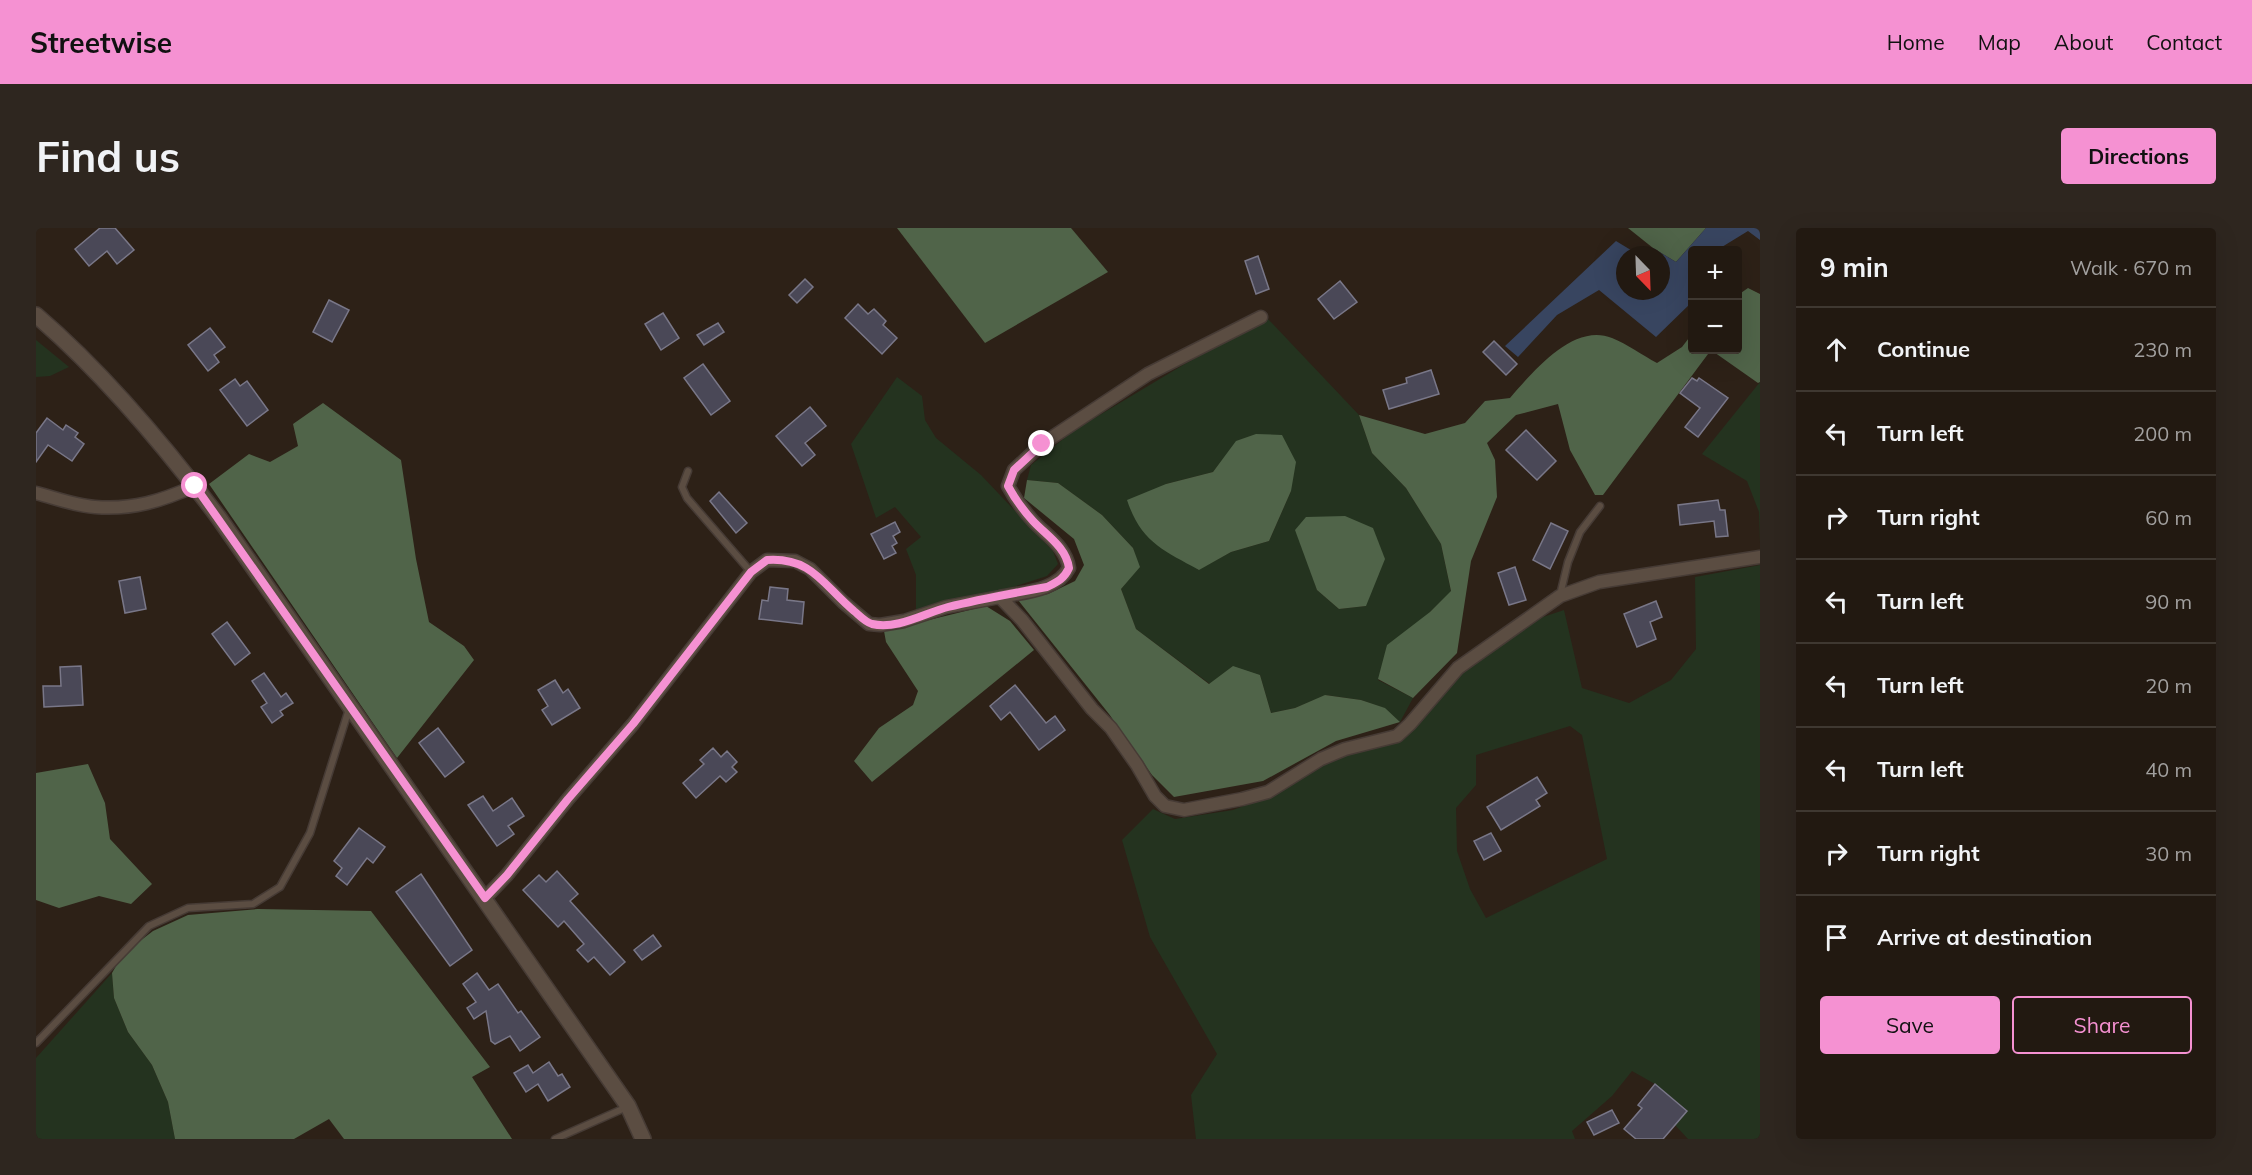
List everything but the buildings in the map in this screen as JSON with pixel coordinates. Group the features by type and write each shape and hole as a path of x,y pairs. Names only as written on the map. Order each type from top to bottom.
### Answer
{"street":[{"path":"36,315 93,369 195,486 485,898 628,1107 643,1139"},
{"path":"485,898 507,875 568,799 633,724 751,572 767,560 795,561 810,569 869,624 879,625 1047,587 1058,582 1069,568 1065,552 1033,521 1012,494 1008,486 1014,470 1042,444 1148,375 1261,317"},
{"path":"36,493 94,507 135,507 154,503 195,486"},
{"path":"1000,597 1022,620 1092,709 1111,728 1155,796 1165,806 1184,810 1268,792 1321,759 1345,749 1397,736 1458,668 1560,596 1599,582 1760,557"}],"lane":[{"path":"688,471 682,487 687,498 751,572"},
{"path":"1560,596 1568,562 1581,532 1600,506"},
{"path":"36,1043 149,926 188,908 254,904 280,887 309,833 350,706"},
{"path":"555,1139 628,1107"}],"green space":[{"path":"897,228 1071,228 1108,272 985,343"},
{"path":"1628,228 1706,228 1676,262 1670,258 1670,246 1650,246"},
{"path":"1748,288 1760,294 1760,382 1758,383 1717,354 1742,354 1742,292"},
{"path":"1268,319 1359,415 1372,453 1406,488 1441,544 1451,592 1430,612 1378,680 1413,698 1400,722 1384,708 1361,700 1326,695 1295,708 1271,713 1260,675 1210,684 1136,629 1121,589 1139,567 1133,548 1102,515 1058,483 1027,480 1031,465 1073,431 1183,365","holes":["1224,458 1291,491 1269,541 1231,552 1198,570 1166,484 1213,472","1305,552 1366,606 1339,609 1317,590"]},
{"path":"1597,335 1612,338 1657,363 1682,347 1688,339 1688,354 1708,354 1603,495 1595,495 1570,450 1558,404 1516,415 1487,443 1495,460 1497,497 1471,561 1457,653 1413,698 1378,679 1387,645 1430,612 1451,591 1441,544 1406,488 1372,453 1359,415 1425,434 1465,423 1485,401 1510,398 1555,353 1568,343 1583,337"},
{"path":"36,340 69,367 50,376 36,377"},
{"path":"897,377 922,396 925,420 936,438 981,475 1053,551 1058,564 1047,576 1010,588 916,611 916,575 906,549 921,537 895,507 876,518 851,444"},
{"path":"1760,382 1760,543 1759,512 1747,481 1702,454"},
{"path":"323,403 401,460 416,559 429,622 464,646 474,660 397,758 209,484 249,454 270,462 298,446 293,424"},
{"path":"1256,434 1282,435 1296,462 1291,491 1269,541 1231,552 1199,570 1164,550 1146,535 1139,526 1127,500 1166,484 1213,472 1236,441"},
{"path":"1027,480 1058,483 1102,515 1133,548 1140,567 1121,589 1136,629 1209,684 1233,666 1260,675 1271,713 1295,708 1325,695 1361,700 1385,708 1400,722 1336,741 1263,781 1174,797 1152,775 1109,714 1018,600 1048,594 1075,581 1084,565 1074,539 1024,498"},
{"path":"1345,516 1373,528 1385,559 1366,606 1339,609 1317,590 1295,530 1306,517"},
{"path":"1760,565 1760,1139 1688,1139 1675,1125 1687,1110 1655,1084 1632,1071 1612,1096 1572,1131 1575,1139 1196,1139 1191,1095 1217,1054 1150,937 1122,840 1153,809 1175,819 1233,810 1267,797 1330,759 1394,742 1469,666 1543,617 1564,610 1582,688 1629,703 1671,680 1696,649 1695,577","holes":["1570,726 1582,735 1607,859 1486,918 1470,889 1457,851 1456,808 1476,785 1476,755"]},
{"path":"986,606 1010,621 1034,650 872,782 854,761 879,728 913,705 918,691 886,642 884,631"},
{"path":"88,764 105,803 110,839 152,884 131,904 99,896 59,908 36,900 36,773"},
{"path":"258,909 371,911 490,1067 472,1077 512,1139 344,1139 329,1119 294,1139 175,1139 168,1102 152,1065 128,1032 114,998 112,973 123,954 153,931 188,915"},
{"path":"112,973 114,998 128,1032 152,1065 168,1102 175,1139 36,1139 36,1058"}],"water":[{"path":"1706,228 1760,228 1760,240 1748,231 1724,246 1690,246"},
{"path":"1616,241 1624,246 1616,246 1616,300 1670,300 1670,258 1676,262 1688,248 1688,306 1656,337 1599,290 1557,315 1518,357 1505,346"}],"route":[{"path":"195,486 485,898 507,875 568,799 633,724 751,572 767,560 795,561 810,569 869,624 879,625 903,621 984,599 1047,587 1058,582 1069,568 1065,552 1016,502 1008,486 1014,470 1042,444"}]}
